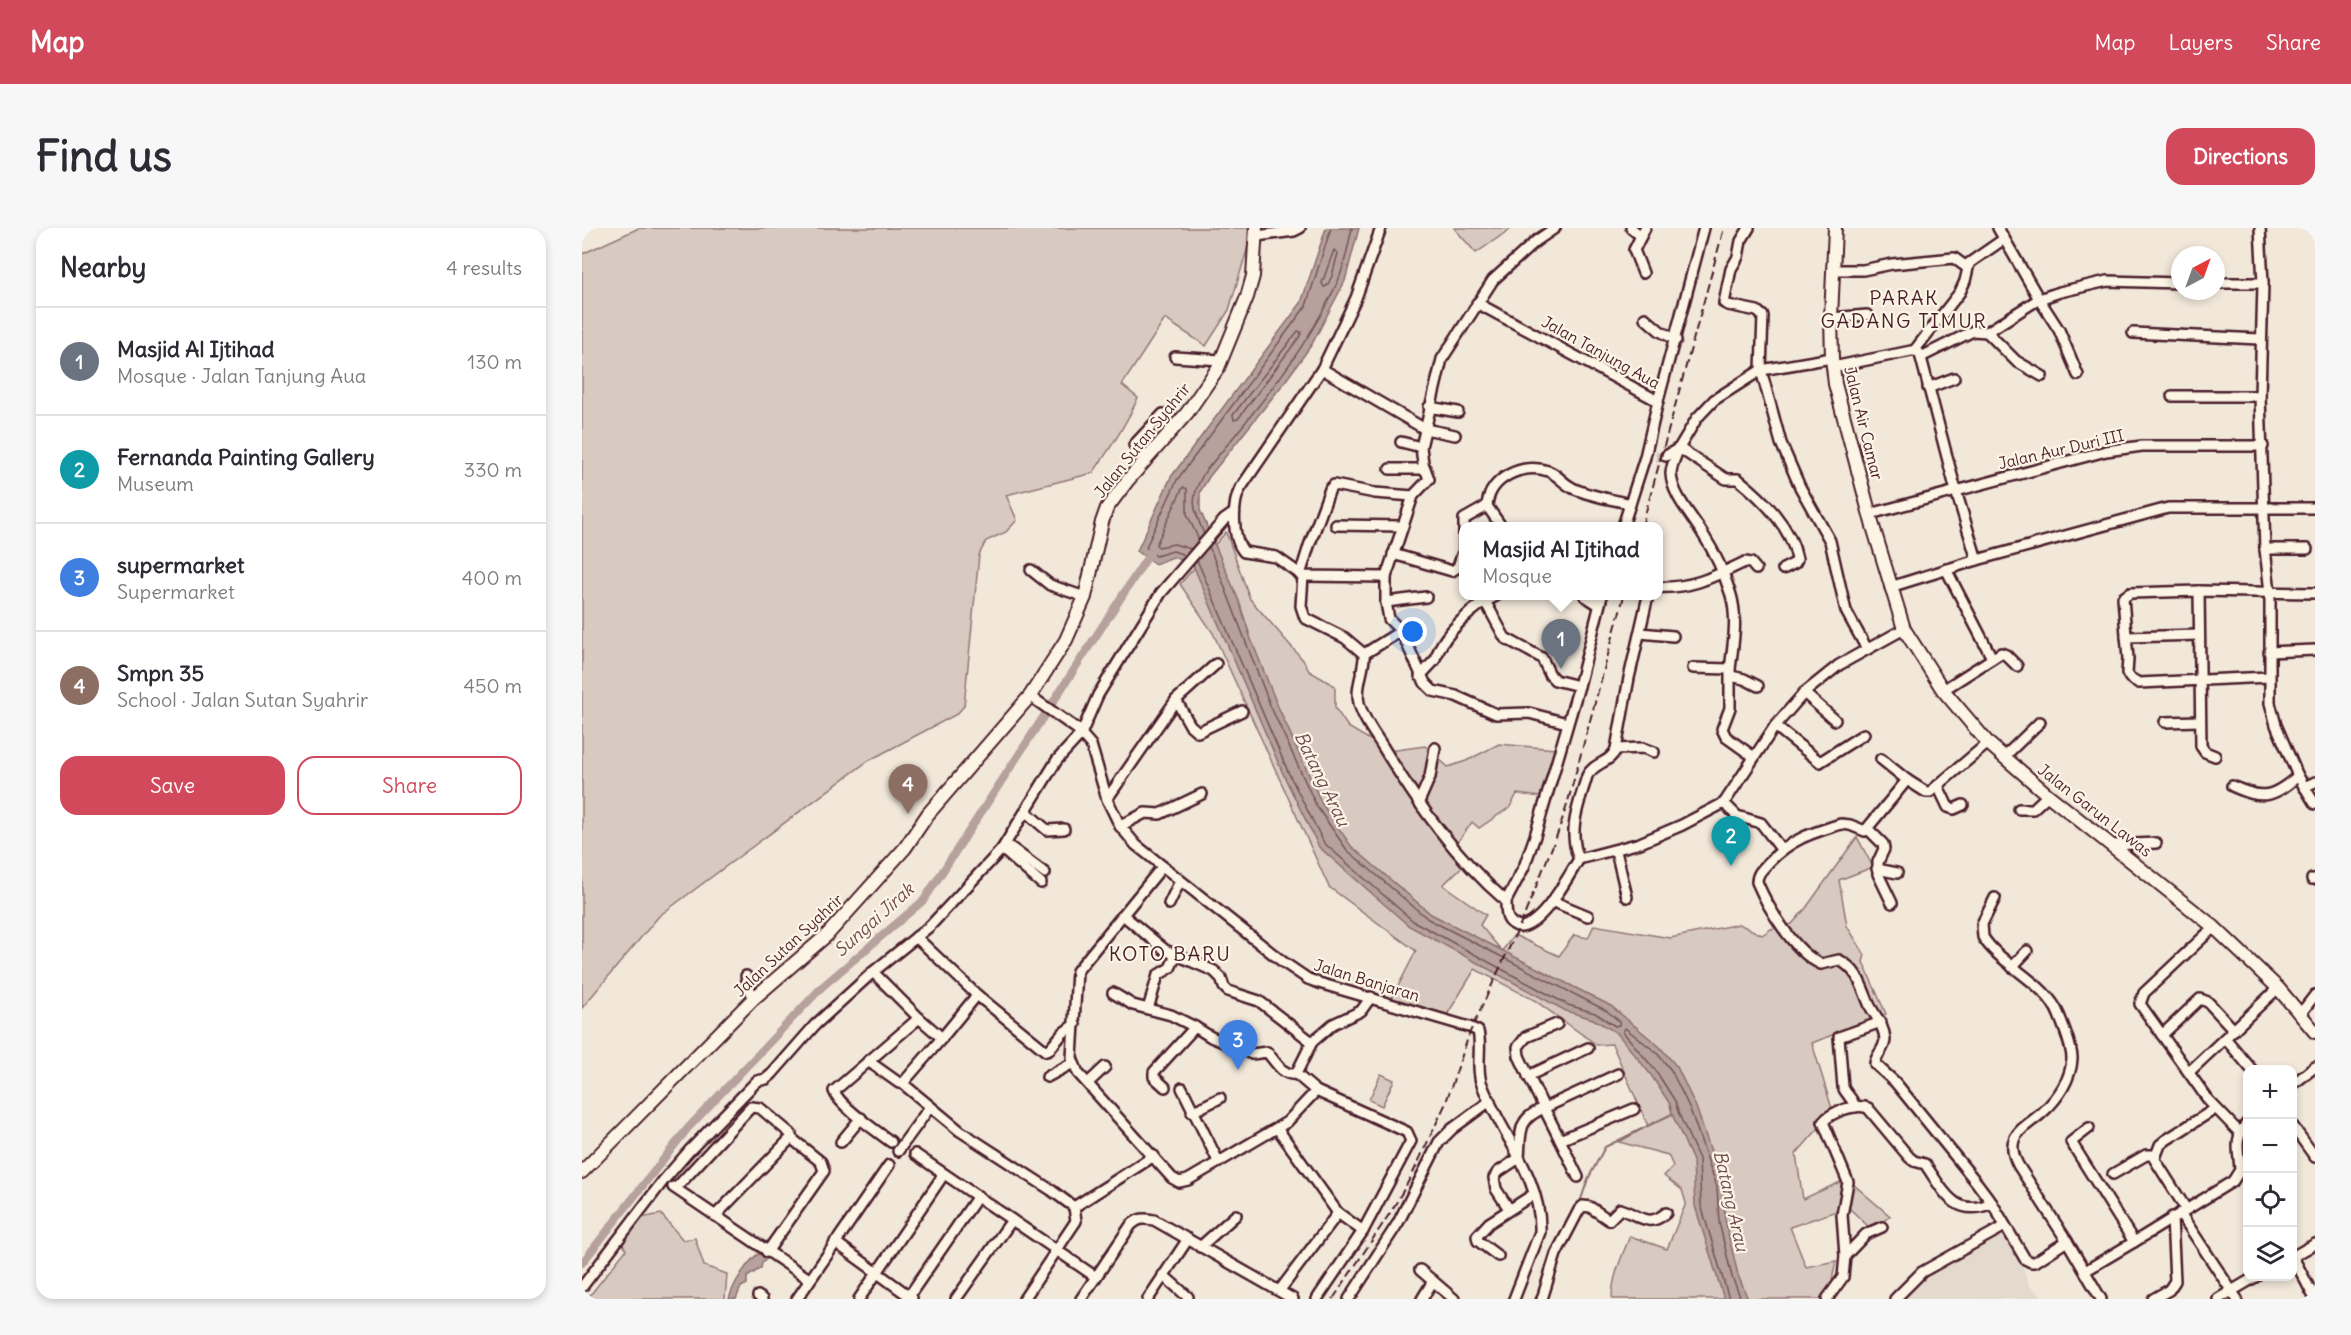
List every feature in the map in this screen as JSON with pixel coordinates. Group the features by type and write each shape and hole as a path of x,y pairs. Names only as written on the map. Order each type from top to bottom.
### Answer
{"main road":[{"name":"Jalan Air Camar","path":"1835,228 1831,318 1835,384 1890,587"},
{"name":"Jalan Sutan Syahrir","path":"582,1172 753,999 827,935 905,848 928,814 1033,698 1066,639 1085,597 1104,514 1128,480 1187,413 1209,384 1221,360 1247,297 1253,276 1256,232"},
{"name":"Jalan Garun Lawas","path":"1890,587 1904,629 1943,690 1988,743 2048,795 2114,845 2214,927 2278,988 2315,1032"}],"street":[{"path":"1256,232 1294,231 1300,228"},
{"path":"1381,228 1359,289 1322,369 1240,489 1235,501 1234,513 1238,538 1243,551 1276,557 1302,575 1386,577"},
{"path":"1556,228 1536,241 1497,274 1442,359 1421,447 1429,480 1413,496 1402,526 1386,577 1386,603 1390,621 1401,631 1420,676 1433,691 1456,696 1496,714 1529,713 1567,723"},
{"path":"1630,228 1643,232 1634,252 1642,273"},
{"path":"1658,401 1704,228"},
{"path":"1749,228 1741,241 1738,257 1731,268 1724,301 1726,305 1757,311 1762,315 1761,370 1769,403 1788,461 1830,541 1846,610 1867,649"},
{"path":"1998,228 2038,299 2059,330 2078,375"},
{"path":"2260,228 2263,283 2260,396 2265,549 2270,592 2269,677 2273,718 2298,776 2315,804"},
{"path":"1832,270 1863,270 1892,264 1954,258 1962,265 1969,264 2004,239"},
{"path":"1918,354 1960,292 1969,264"},
{"path":"1754,757 1726,737 1722,727 1730,708 1734,635 1731,595 1706,538 1682,501 1672,479 1672,465 1679,448 1691,427 1707,407 1761,370 1918,354 1973,332 1987,332 2038,299 2085,285 2107,281 2171,283"},
{"path":"2225,283 2263,283"},
{"name":"Jalan Tanjung Aua","path":"1477,303 1658,401 1651,457 1624,522"},
{"path":"1831,318 1867,315"},
{"path":"1646,318 1660,331 1676,340"},
{"path":"1987,332 2016,361 2042,376"},
{"path":"2133,333 2260,339"},
{"path":"1918,354 1977,560"},
{"path":"1175,357 1221,360"},
{"path":"1322,369 1425,429 1455,435"},
{"path":"1928,388 1954,378"},
{"path":"2172,396 2260,396"},
{"path":"1429,407 1458,412"},
{"path":"1146,459 1134,446 1163,414"},
{"path":"1401,442 1421,447"},
{"name":"Jalan Aur Duri III","path":"1870,514 2043,466 2115,450 2142,446 2263,446"},
{"path":"1666,456 1679,448"},
{"path":"1679,448 1726,479 1738,479 1759,497 1783,525 1797,558 1795,563 1783,569"},
{"path":"1390,469 1425,469"},
{"path":"1464,522 1464,519 1487,506 1490,494 1503,478 1516,471 1536,470 1552,473 1571,488 1630,504"},
{"path":"1364,654 1345,638 1305,618 1300,606 1302,575 1309,546 1330,489 1334,485 1375,493 1413,496"},
{"path":"1487,506 1498,522"},
{"path":"1890,587 1977,560 2168,508 2315,508"},
{"path":"582,1287 663,1181 689,1151 752,1086 772,1074 815,1025 873,972 930,926 1004,847 1057,760 1079,731 1098,695 1161,593 1224,520 1234,513"},
{"path":"1336,525 1402,526"},
{"path":"2265,549 2307,549"},
{"path":"1393,554 1452,571 1459,565"},
{"path":"1663,587 1689,586 1746,562 1756,570"},
{"path":"1946,569 1992,658"},
{"path":"1031,570 1050,585 1085,597"},
{"path":"2199,591 2201,748 2215,756"},
{"path":"2269,677 2139,683 2134,681 2127,673 2126,637 2121,602 2125,595 2199,591 2315,593"},
{"path":"1386,603 1426,597"},
{"path":"1600,600 1579,686 1535,836 1524,867 1506,901 1508,919 1521,927 1531,925 1552,901 1579,859 1616,850 1682,825 1724,803 1775,726 1804,693 1833,669 1904,629"},
{"path":"1579,859 1572,832 1587,776 1592,768 1612,757 1617,749 1629,678 1647,600"},
{"path":"1420,676 1436,658 1446,639 1472,611 1485,601 1505,638 1542,658 1555,680 1579,686"},
{"path":"1401,631 1364,654 1358,691 1361,708 1419,802 1459,854 1506,901"},
{"path":"1640,633 1672,636"},
{"path":"2126,637 2199,636"},
{"path":"2269,652 2315,650"},
{"path":"1943,690 1999,654 2004,654 2018,666"},
{"path":"1107,799 1176,700 1216,664"},
{"path":"1693,668 1731,673 1758,686"},
{"path":"1804,693 1835,720"},
{"path":"1033,698 1079,731"},
{"path":"1176,700 1190,725 1198,732 1242,711"},
{"path":"2165,722 2199,721"},
{"path":"2004,758 2040,722"},
{"path":"1775,726 1820,762 1864,734"},
{"name":"Jalan Banjaran","path":"1079,731 1093,748 1107,799 1120,826 1162,867 1298,973 1319,983 1477,1030 1479,1034 1479,1075 1519,1158 1534,1194 1540,1221 1540,1232 1515,1299"},
{"path":"1881,759 1926,792 1938,786 1988,743"},
{"path":"1419,802 1430,777 1435,748"},
{"path":"1617,749 1643,748 1654,752"},
{"path":"2232,786 2262,796 2283,788 2298,776"},
{"path":"1907,780 1868,829 1862,831 1850,825 1841,824 1799,838 1781,849 1759,874 1759,886 1801,950 1821,964 1839,960 1853,970 1881,1022 1885,1044 1875,1064 1894,1082 1930,1124 1992,1203 2022,1256 2031,1262 2038,1260 2067,1241"},
{"path":"2304,787 2315,782"},
{"path":"1938,786 1948,807 1954,809 1963,805"},
{"path":"1120,826 1145,813 1160,814 1202,794"},
{"path":"2019,809 2033,809 2048,795"},
{"path":"1724,803 1737,816 1761,823 1781,849"},
{"path":"1026,812 1047,830 1065,829"},
{"path":"1868,829 1884,846 1877,869 1882,885 1892,903"},
{"path":"2114,845 2156,843"},
{"path":"1004,847 1043,878"},
{"path":"1616,850 1628,897"},
{"path":"1162,867 1077,971 1073,1063 1078,1073 1172,1178 1179,1182 1188,1180 1277,1128 1292,1117 1316,1092"},
{"path":"1877,869 1897,873"},
{"path":"1169,904 1180,881"},
{"path":"1995,898 1982,924 1982,933 1986,942 2033,983 2059,1013 2071,1052 2072,1063 2066,1083 2043,1112 2020,1130 2014,1140 2012,1152 2101,1299"},
{"path":"1552,901 1588,916"},
{"path":"1123,915 1165,950 1214,971 1221,978 1228,992 1258,1000 1312,1042"},
{"path":"2214,927 2144,993 2140,1000 2142,1009 2215,1108 2239,1132"},
{"path":"916,937 977,995 1046,1051 1063,1033 1076,1024"},
{"path":"2012,967 2027,951"},
{"path":"1148,1009 1158,975 1170,968 1176,955"},
{"path":"873,972 942,1038"},
{"path":"746,976 753,999"},
{"path":"2189,1072 2278,988"},
{"path":"1113,993 1133,1005 1182,1019 1211,1037 1252,1054 1267,1052 1283,1071 1292,1075 1296,1074 1316,1092 1405,1130 1410,1136 1410,1144 1363,1231 1317,1299"},
{"path":"902,1083 907,1081 977,995"},
{"path":"2301,1013 2315,995"},
{"path":"1296,1074 1312,1042 1334,1024 1361,1011 1371,997"},
{"path":"2162,1035 2200,999 2208,1002 2234,1030"},
{"path":"891,1142 835,1095 834,1091 919,1018"},
{"path":"1854,1107 1852,1098 1843,1087 1839,1037 1881,1022"},
{"path":"1557,1024 1526,1037 1520,1042 1518,1051 1578,1177"},
{"path":"1165,1087 1156,1079 1154,1072 1195,1027"},
{"path":"2225,1038 2248,1065"},
{"path":"1528,1076 1588,1048"},
{"path":"868,1061 902,1083 960,1131 1074,1207 1076,1221 1024,1299"},
{"path":"1047,1077 1073,1063"},
{"path":"1088,1083 1105,1067"},
{"path":"2297,1081 2315,1067"},
{"path":"1509,1209 1496,1189 1494,1178 1498,1172 1519,1158 1523,1122 1532,1113 1618,1074"},
{"path":"1182,1088 1218,1161"},
{"path":"1192,1112 1220,1098"},
{"path":"1355,1299 1398,1224 1439,1142 1452,1129 1490,1101"},
{"path":"1827,1299 1842,1277 1845,1256 1842,1215 1848,1182 1822,1122 1828,1116 1854,1107 1865,1106 1909,1157 1925,1164 1940,1187 1958,1204 1973,1209 1992,1203"},
{"path":"676,1188 751,1107 760,1108 791,1134 791,1138 821,1162 824,1171 767,1252"},
{"path":"898,1151 930,1107"},
{"path":"2155,1158 2160,1145 2166,1140 2215,1108"},
{"path":"1560,1140 1634,1109"},
{"path":"841,1142 861,1118"},
{"path":"2085,1271 2228,1184 2239,1174 2241,1170 2238,1139 2243,1127"},
{"path":"1277,1128 1338,1213 1363,1231"},
{"path":"2090,1128 2071,1142 2134,1242"},
{"path":"2297,1132 2315,1157"},
{"path":"715,1216 791,1138"},
{"path":"915,1154 1096,1277"},
{"path":"2113,1174 2146,1155 2150,1154 2155,1158 2179,1213 2234,1295"},
{"path":"1074,1207 1154,1156"},
{"path":"797,1299 889,1165"},
{"path":"859,1299 944,1174"},
{"path":"663,1181 809,1279"},
{"path":"1498,1256 1478,1241 1477,1236 1489,1223 1534,1194"},
{"path":"835,1242 911,1297 978,1197"},
{"path":"1542,1299 1556,1254 1583,1206 1590,1207 1609,1220 1620,1209 1652,1221 1657,1221 1666,1213"},
{"path":"1280,1290 1338,1213"},
{"path":"2153,1299 2163,1297 2175,1281 2179,1213"},
{"path":"1200,1247 1236,1215"},
{"path":"1082,1299 1125,1233 1139,1219 1154,1220 1293,1299"},
{"path":"956,1299 1012,1220"},
{"path":"1895,1299 1922,1272 2005,1226"},
{"path":"1845,1256 1866,1234 1882,1227"},
{"path":"1148,1299 1188,1239"},
{"path":"2297,1255 2315,1244"},
{"path":"2297,1265 2315,1299"},
{"path":"1420,1270 1454,1299"},
{"path":"1164,1275 1188,1297"},
{"path":"1422,1299 1433,1281"},
{"path":"2218,1299 2234,1295 2252,1281"}],"shaded area":[{"path":"639,228 1251,228 1253,230 1229,310 1206,346 1165,319 1122,385 1138,398 1123,428 1093,473 1006,495 1017,520 1006,532 986,541 979,555 964,706 957,714 868,761 659,916 582,1008 582,254"},
{"path":"1454,228 1512,228 1476,253"},
{"path":"1226,532 1250,599 1303,660 1309,671 1335,686 1335,708 1348,727 1389,751 1425,746 1448,767 1466,761 1499,744 1555,749 1541,797 1517,794 1510,807 1479,828 1472,822 1455,846 1467,862 1443,885 1486,915 1480,925 1502,951 1514,935 1559,956 1574,935 1588,938 1594,925 1670,938 1739,924 1762,935 1771,929 1792,924 1857,837 1873,867 1839,880 1847,926 1865,955 1863,962 1886,1014 1812,1043 1833,1112 1796,1154 1803,1199 1847,1179 1890,1216 1872,1230 1848,1207 1790,1227 1806,1267 1836,1261 1828,1299 1612,1299 1616,1275 1630,1236 1667,1249 1686,1203 1682,1190 1664,1176 1673,1166 1668,1155 1619,1142 1648,1126 1612,1044 1597,1045 1534,1000 1475,969 1445,1018 1390,1002 1416,951 1329,887 1213,633 1180,584"},
{"path":"1381,1074 1394,1080 1382,1106 1369,1100"},
{"path":"661,1214 683,1240 695,1238 704,1266 727,1274 725,1299 587,1299 626,1250 617,1232 626,1221"},
{"path":"2003,1229 2022,1264 2029,1285 2045,1299 1905,1299 1927,1275"}],"water":[{"path":"1326,228 1359,228 1345,281 1312,344 1209,477 1200,492 1200,510 1239,601 1251,639 1276,702 1322,804 1351,846 1431,914 1611,1006 1660,1047 1677,1067 1696,1107 1723,1186 1725,1220 1738,1275 1748,1299 1724,1299 1695,1206 1693,1161 1672,1114 1670,1104 1651,1075 1617,1033 1593,1019 1566,1011 1409,926 1319,847 1284,776 1193,565 1173,557 1155,564 1137,551 1171,477 1301,303"},
{"path":"761,1252 771,1255 762,1263 761,1268 747,1277 747,1284 741,1287 736,1299 729,1299 742,1273"}],"waterway":[{"name":"Sungai Jirak","path":"582,1263 688,1128 823,986 924,900 1152,550"},
{"path":"1579,1205 1588,1179 1605,1147 1672,1114"},
{"path":"1535,1299 1540,1291"}],"tunnel":[{"path":"1656,457 1666,456"}],"railway":[{"path":"1643,522 1724,228"},
{"path":"1333,1299 1392,1210 1412,1175 1445,1105 1470,1032 1524,916 1567,805 1623,600"}],"place":[{"name":"Masjid Al Ijtihad","path":"1561,669"},
{"name":"Smpn 35","path":"908,814"},
{"name":"Fernanda Painting Gallery","path":"1731,866"},
{"name":"supermarket","path":"1238,1070"}],"district":[{"name":"PARAK GADANG TIMUR","path":"1904,310"},
{"name":"KOTO BARU","path":"1170,954"}],"water label":[{"name":"Batang Arau","path":"1322,779"},
{"name":"Batang Arau","path":"1731,1201"}]}
